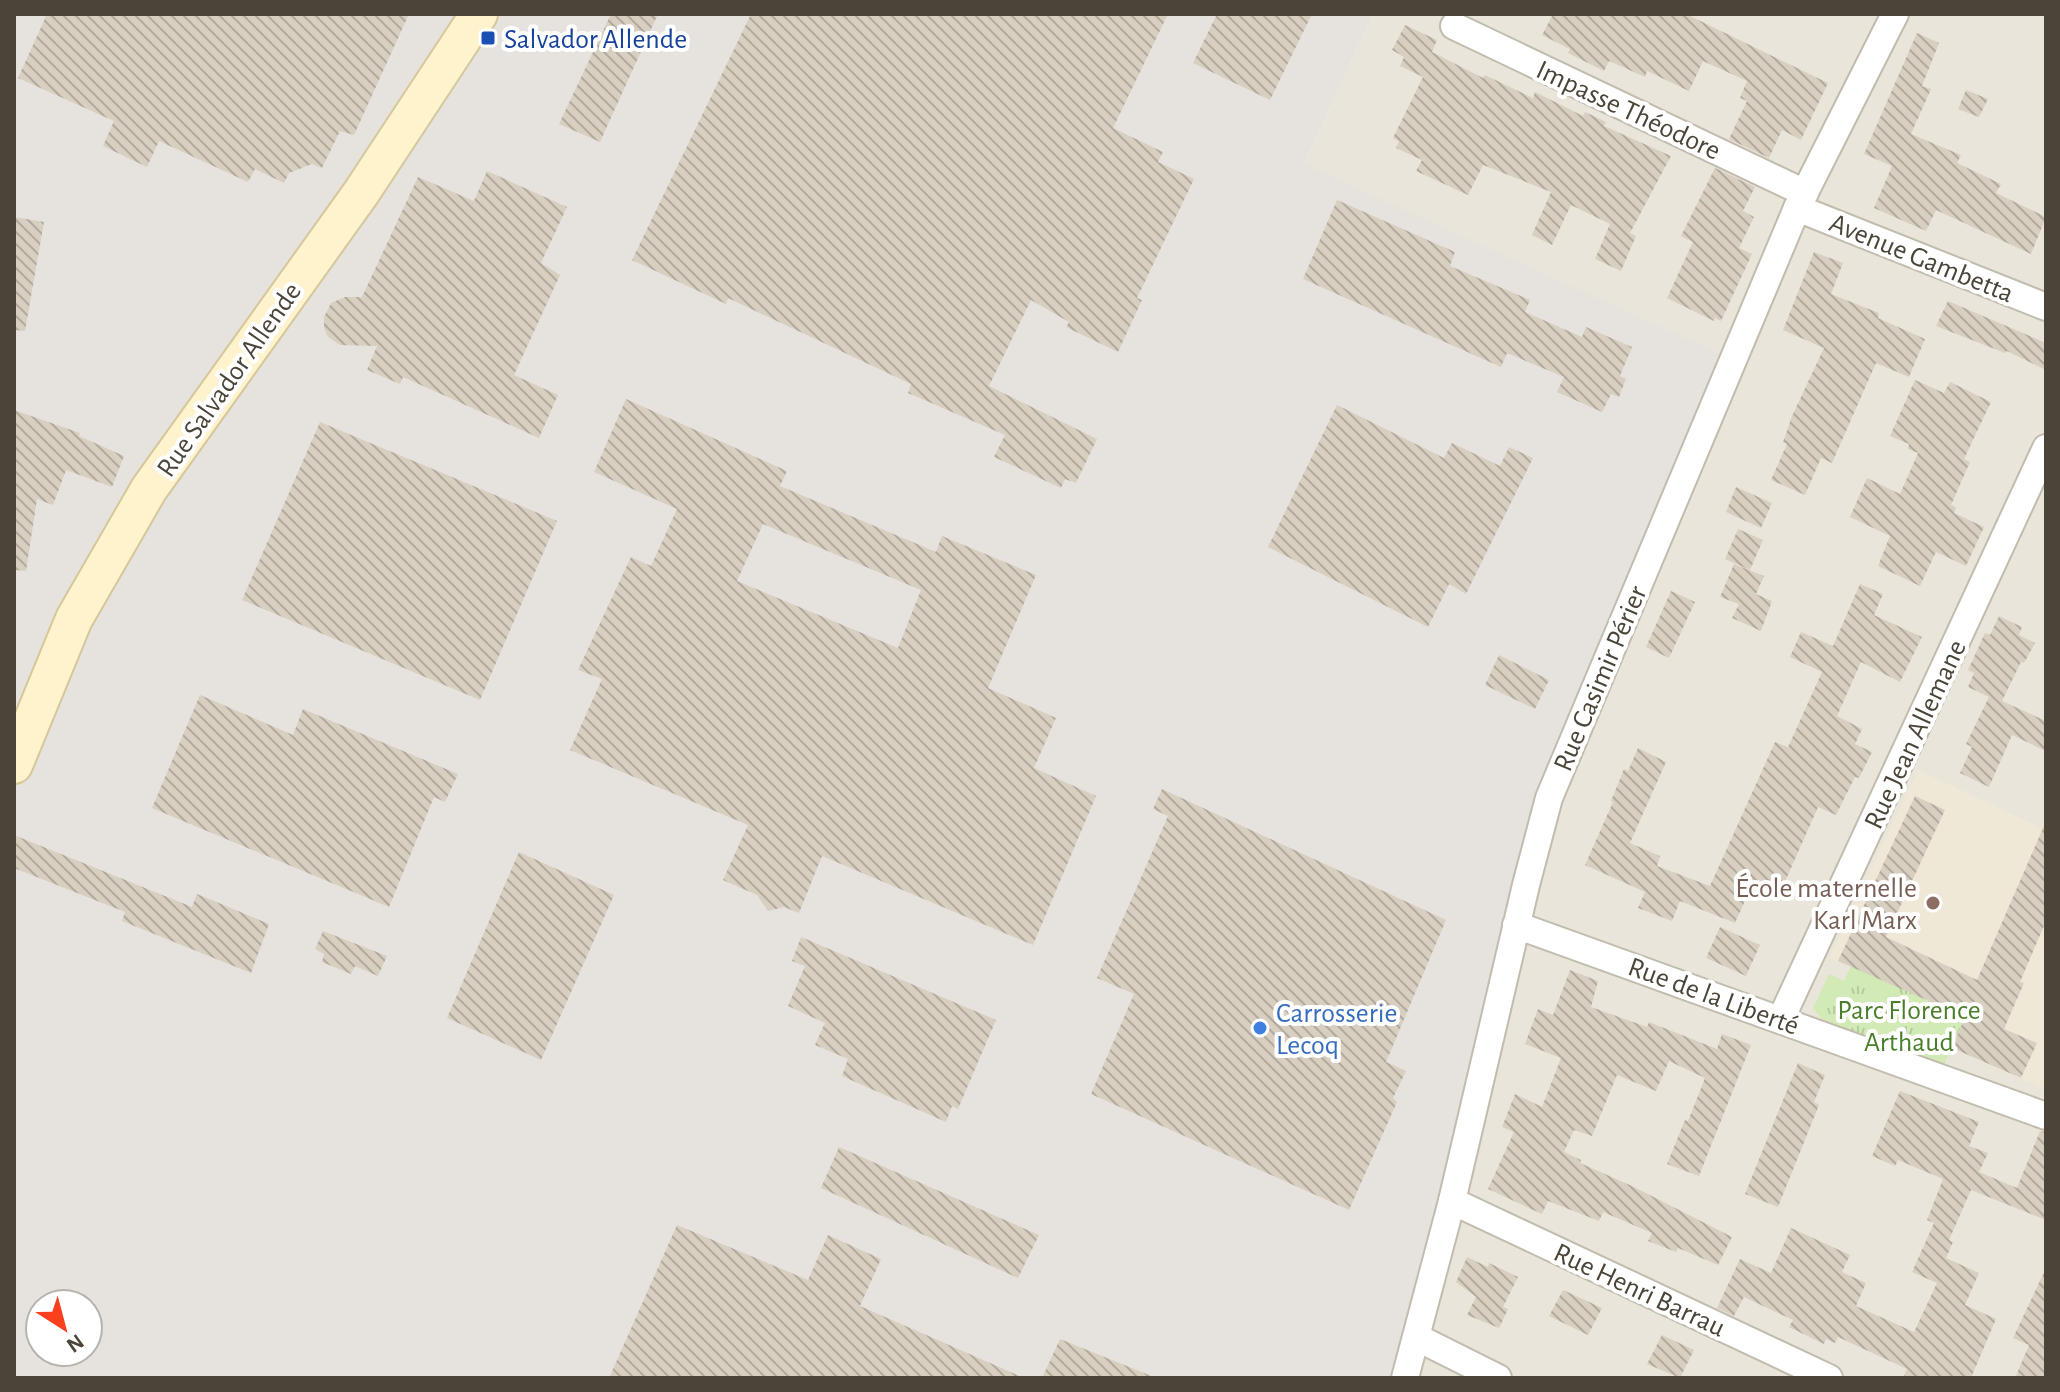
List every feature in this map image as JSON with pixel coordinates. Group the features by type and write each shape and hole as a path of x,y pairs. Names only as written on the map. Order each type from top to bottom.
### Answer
{"street":[{"name":"Rue Salvador Allende","path":"14,765 74,619 149,489 361,193 479,14"},
{"name":"Rue Casimir Périer","path":"1405,1378 1452,1201 1549,798 1801,200 1895,14"},
{"name":"Impasse Théodore","path":"1454,26 1801,200"},
{"name":"Avenue Gambetta","path":"1801,200 2046,307"},
{"name":"Rue Jean Allemane","path":"1781,1019 2046,448"},
{"name":"Rue de la Liberté","path":"1516,925 2046,1116"},
{"name":"Rue Henri Barrau","path":"1452,1201 1829,1378"},
{"path":"1416,1337 1498,1378"}],"shaded area":[{"path":"14,14 1373,14 1304,164 1733,360 1549,798 1404,1378 14,1378"},
{"path":"1373,14 2046,14 2046,1378 1404,1378 1304,164"},
{"name":"École maternelle Karl Marx","path":"1918,770 2046,830 2046,1090 1952,1048 1965,1018 1829,958"}],"green space":[{"name":"Parc Florence Arthaud","path":"1851,966 1965,1017 1941,1072 1821,1018 1813,1008 1829,974 1844,981"}],"building":[{"path":"47,14 409,14 354,135 340,131 322,168 312,164 289,173 284,183 255,169 248,182 159,141 147,167 103,146 114,121 18,78"},
{"path":"611,14 658,14 600,142 559,124"},
{"path":"751,14 1168,14 1113,128 1163,152 1158,162 1194,179 1137,298 1142,300 1118,352 1066,327 1069,322 1031,300 989,386 1097,439 1076,483 1065,479 1061,488 994,457 1005,435 908,393 911,384 728,298 726,304 632,260"},
{"path":"1217,14 1312,14 1270,100 1193,63"},
{"path":"1553,14 1686,14 1828,83 1801,140 1782,130 1769,158 1729,139 1747,101 1740,98 1747,81 1703,61 1689,91 1647,71 1645,77 1609,61 1604,71 1568,53 1570,49 1542,35"},
{"path":"1405,25 1437,40 1432,52 1483,78 1485,75 1533,98 1535,92 1583,116 1585,112 1606,122 1604,126 1671,156 1630,233 1636,236 1621,271 1595,259 1610,224 1571,205 1552,245 1532,235 1551,192 1483,165 1468,195 1416,171 1422,160 1396,148 1399,141 1393,138 1423,77 1400,66 1404,57 1392,50"},
{"path":"1917,33 1939,43 1922,86 1931,89 1911,134 1961,155 1957,163 2001,184 1996,193 2046,217 2031,254 1936,210 1926,231 1874,208 1892,166 1864,154"},
{"path":"1966,90 1988,99 1979,117 1958,109"},
{"path":"1715,168 1755,187 1743,211 1754,217 1739,248 1752,254 1721,321 1715,318 1714,321 1667,298 1693,242 1681,236"},
{"path":"487,171 567,207 541,263 560,275 514,375 558,395 539,438 403,377 400,384 367,370 377,346 340,345 328,337 324,328 324,317 331,303 345,297 362,297 418,177 474,201"},
{"path":"1337,200 1455,252 1450,266 1530,300 1525,312 1582,337 1586,327 1632,347 1620,376 1626,379 1619,397 1611,394 1602,412 1557,392 1564,377 1507,353 1501,367 1303,279"},
{"path":"14,217 44,222 25,331 14,330"},
{"path":"1814,252 1843,263 1831,294 1879,313 1878,318 1925,339 1909,377 1876,363 1832,463 1821,458 1805,495 1771,480 1787,444 1783,442 1792,416 1824,348 1783,330"},
{"path":"1948,301 2046,343 2046,370 2007,351 2005,353 1936,326"},
{"path":"1915,380 1944,393 1950,382 1991,402 1964,459 1970,462 1951,505 1956,507 1954,513 1984,527 1966,566 1936,552 1920,586 1878,566 1890,536 1850,517 1867,478 1900,494 1918,453 1908,449 1909,444 1890,436"},
{"path":"626,399 787,471 780,486 936,552 942,536 1036,575 988,688 1056,718 1034,768 1096,796 1033,945 822,856 799,913 784,907 768,911 757,895 723,880 748,825 570,750 602,679 578,670 631,557 651,566 677,509 594,472","holes":["763,524 921,590 898,648 737,581"]},
{"path":"1337,405 1444,458 1452,443 1500,466 1509,447 1533,458 1466,594 1449,584 1428,627 1268,547"},
{"path":"14,410 80,433 79,436 124,456 112,487 66,470 53,505 37,499 26,571 14,570"},
{"path":"320,422 557,521 480,700 242,600"},
{"path":"1736,487 1772,503 1761,528 1726,512"},
{"path":"1738,529 1763,540 1750,570 1725,559"},
{"path":"1734,564 1764,576 1756,594 1772,601 1761,631 1732,618 1739,604 1720,597"},
{"path":"1860,584 1883,594 1874,615 1922,637 1900,682 1861,662 1837,716 1862,729 1855,744 1872,752 1836,815 1818,807 1780,893 1754,881 1735,923 1680,901 1672,921 1638,908 1645,892 1585,865 1624,769 1628,771 1638,748 1666,762 1630,843 1660,856 1657,866 1710,886 1775,742 1788,747 1822,672 1790,657 1801,632 1833,646"},
{"path":"1671,591 1695,602 1669,658 1646,647"},
{"path":"1999,616 2022,627 2019,635 2035,643 2024,663 2021,662 2002,701 2046,721 2046,751 2012,735 1989,787 1960,773 1972,747 1966,744 1989,697 1968,687 1974,673 1968,670 1985,633 1990,635"},
{"path":"1499,655 1549,680 1535,709 1485,685"},
{"path":"200,695 293,735 303,709 458,774 445,802 434,797 389,907 152,808"},
{"name":"Carrosserie Lecoq","path":"1162,789 1446,920 1386,1062 1406,1071 1393,1098 1397,1102 1349,1210 1091,1094 1134,994 1097,978 1168,816 1153,809"},
{"path":"1915,796 1945,810 1886,937 1977,980 2046,821 2046,921 2004,1029 2037,1043 2021,1078 1952,1048 1965,1017 1838,961"},
{"path":"14,835 192,907 197,894 269,924 251,973 122,921 125,912 14,868"},
{"path":"519,852 614,895 541,1060 447,1018"},
{"path":"1720,927 1760,945 1746,976 1706,958"},
{"path":"323,931 387,956 378,976 355,966 351,974 322,962 324,954 315,949"},
{"path":"801,937 996,1020 958,1109 952,1106 946,1122 842,1076 848,1059 815,1045 825,1023 788,1006 805,966 792,961"},
{"path":"1570,970 1598,981 1591,1007 1647,1027 1649,1022 1717,1049 1722,1034 1751,1045 1699,1176 1667,1164 1705,1078 1669,1061 1656,1091 1617,1075 1592,1136 1574,1130 1564,1152 1581,1160 1580,1163 1732,1237 1718,1265 1678,1248 1676,1252 1648,1241 1652,1233 1603,1212 1599,1221 1548,1201 1542,1214 1488,1189 1514,1132 1502,1127 1515,1094 1542,1107 1561,1058 1525,1044 1538,1009 1553,1015"},
{"path":"1798,1063 1825,1075 1814,1102 1819,1105 1778,1207 1745,1194"},
{"path":"1900,1091 1979,1122 1969,1146 1988,1153 1979,1172 2017,1188 2040,1131 2046,1132 2046,1220 1971,1190 1949,1240 1953,1242 1946,1258 1979,1273 1965,1305 1996,1319 1971,1378 1903,1378 1907,1369 1838,1337 1835,1343 1826,1339 1824,1344 1789,1327 1793,1320 1744,1297 1734,1316 1717,1308 1740,1259 1771,1273 1791,1228 1850,1255 1842,1272 1866,1283 1856,1306 1914,1332 1937,1283 1912,1272 1934,1223 1927,1220 1943,1179 1898,1160 1895,1166 1872,1156"},
{"path":"839,1147 1039,1235 1018,1278 821,1188"},
{"path":"677,1225 808,1280 828,1235 881,1259 860,1306 1024,1378 609,1378"},
{"path":"1467,1257 1488,1267 1489,1263 1518,1277 1503,1307 1508,1309 1499,1328 1467,1315 1476,1297 1456,1282"},
{"path":"2046,1268 2046,1378 2015,1378 2029,1345 2013,1338"},
{"path":"1563,1290 1602,1308 1588,1335 1549,1316"},
{"path":"1662,1335 1694,1350 1680,1378 1647,1364"},
{"path":"1060,1339 1154,1377 1154,1378 1042,1378"}],"place":[{"name":"Salvador Allende","path":"488,38"},
{"name":"École maternelle Karl Marx","path":"1933,903"},
{"name":"Carrosserie Lecoq","path":"1260,1028"}]}
